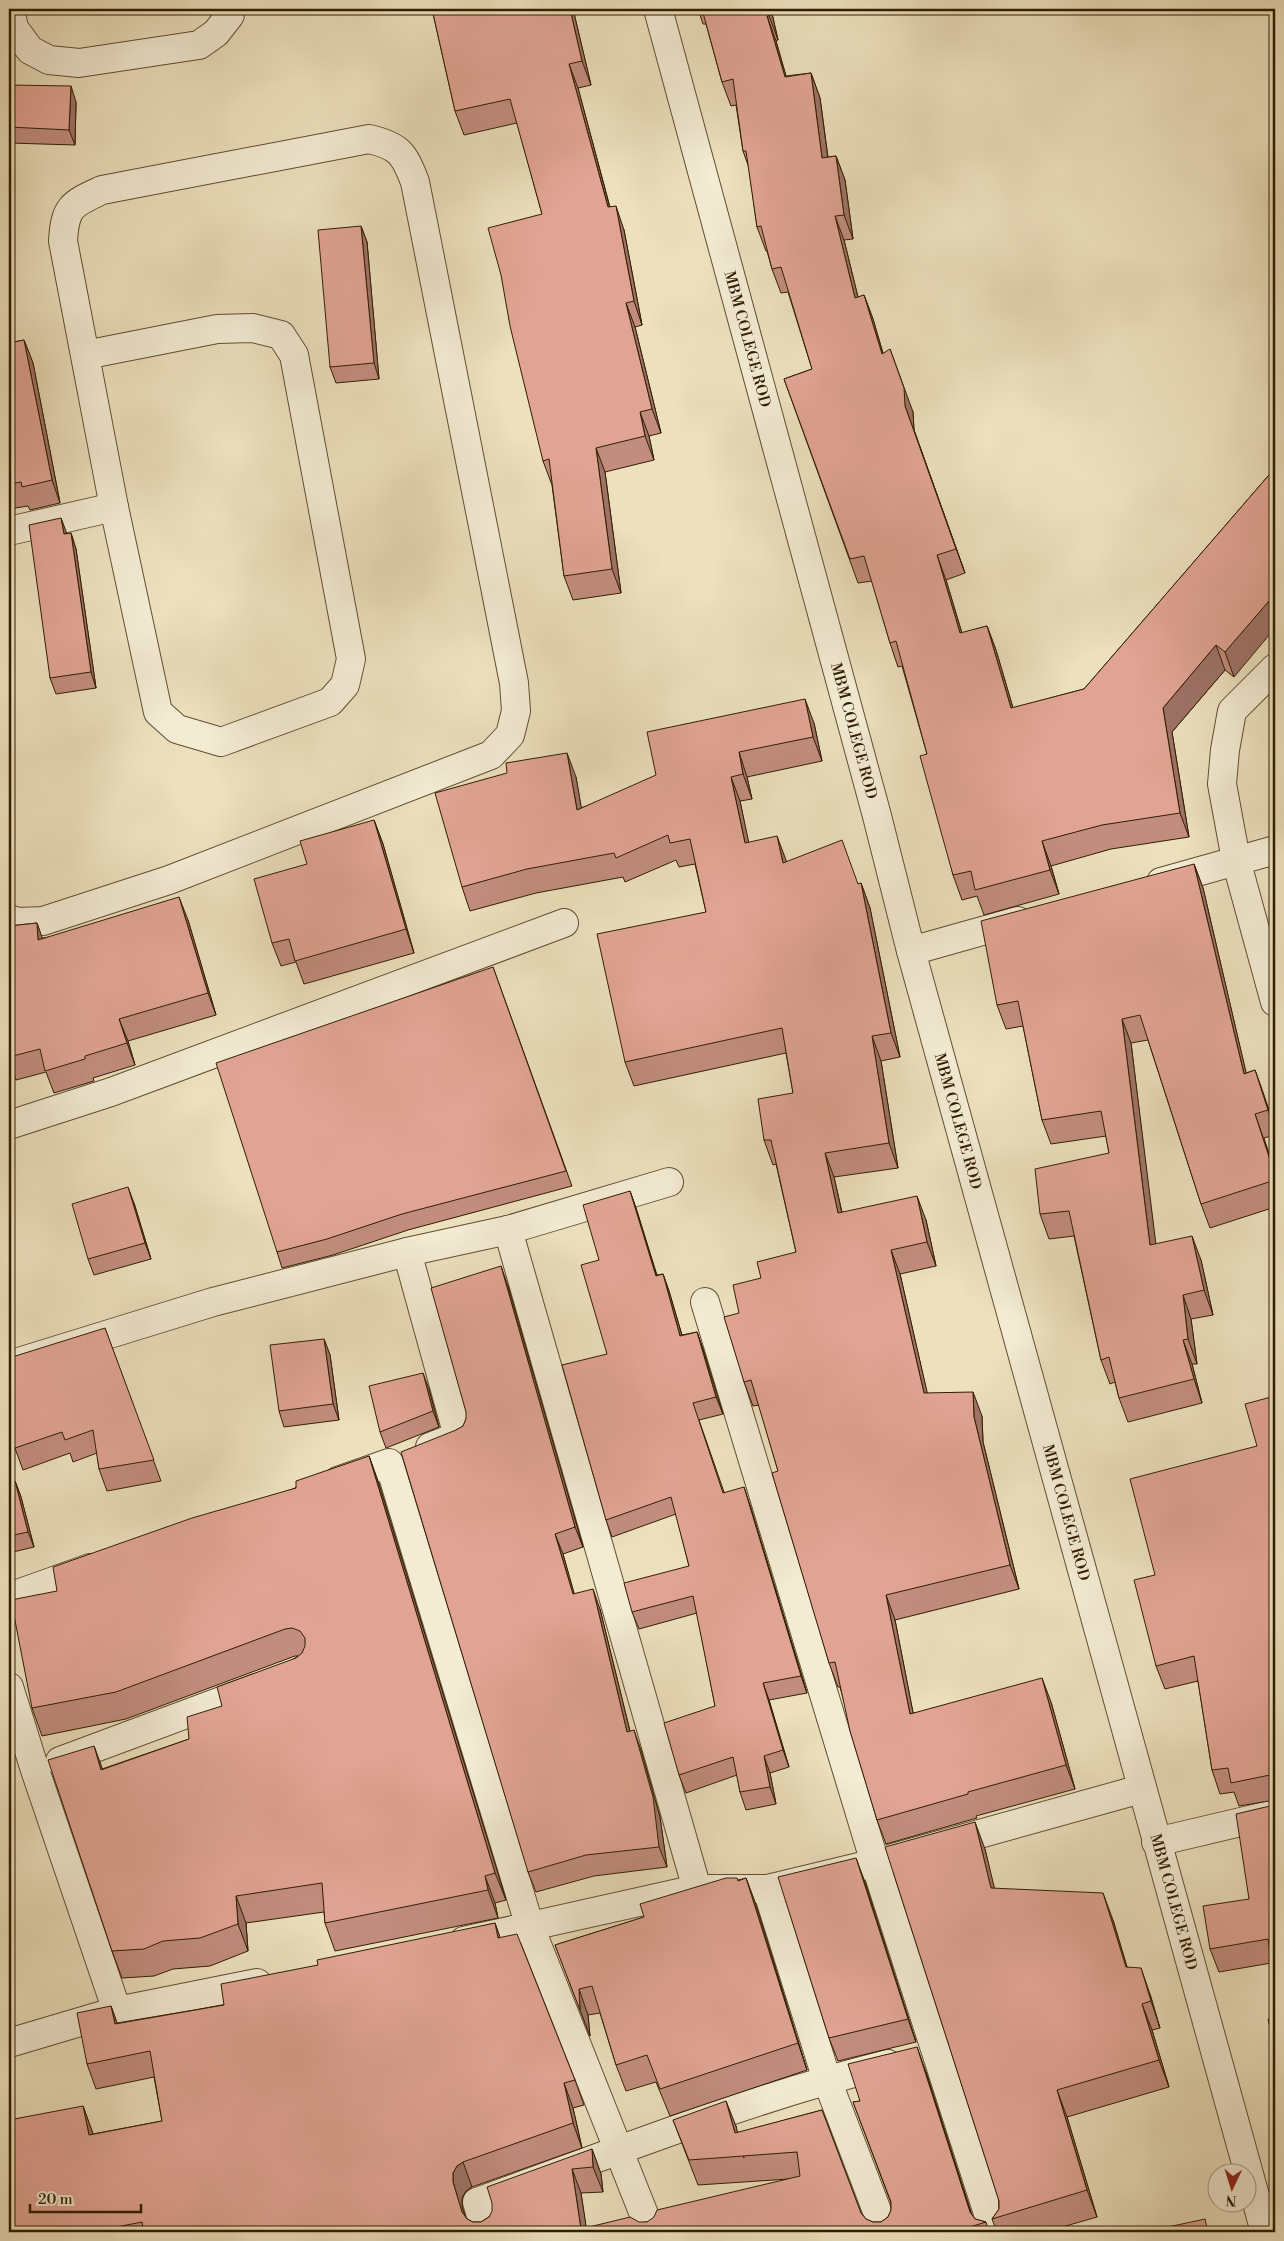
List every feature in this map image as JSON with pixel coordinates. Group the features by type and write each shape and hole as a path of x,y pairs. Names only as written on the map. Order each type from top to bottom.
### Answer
{"street":[{"path":"10,9 14,28 30,50 49,60 79,62 199,46 216,33 230,15 230,9"},
{"name":"MBM COLEGE ROD","path":"658,9 869,787 911,951 1141,1789 1265,2232"},
{"path":"9,919 18,922 43,921 169,880 491,755 510,734 516,711 514,683 414,182 406,159 389,144 369,139 102,190 75,202 64,221 63,241 114,507 158,712 178,729 221,742 330,702 345,684 351,659 294,355 281,336 253,328 217,329 85,355"},
{"path":"9,531 114,507"},
{"path":"1275,668 1232,710 1224,750 1222,784 1236,860 1275,1002"},
{"path":"1141,887 1275,850"},
{"path":"911,951 1045,914"},
{"path":"9,1125 111,1092 564,923"},
{"path":"9,1366 213,1302 407,1252 508,1230 669,1182"},
{"path":"508,1230 697,1889"},
{"path":"315,1489 458,1436 407,1252"},
{"path":"704,1302 875,1863 994,2232"},
{"path":"389,1463 530,1927 651,2232"},
{"path":"9,1597 111,1561"},
{"path":"35,1770 282,1678"},
{"path":"9,1687 35,1770 118,2012"},
{"path":"444,1945 697,1889 767,1889 875,1863 1141,1789"},
{"path":"1156,1842 1275,1814"},
{"path":"767,1889 827,2080 885,2232"},
{"path":"9,2043 118,2012 281,1978"},
{"path":"486,2232 477,2202 718,2115 827,2080 936,2053"}],"building":[{"path":"432,9 570,9 582,61 569,64 608,207 616,206 634,301 626,303 652,409 640,412 645,436 596,448 612,569 564,576 549,459 543,461 510,326 501,275 488,228 542,214 510,99 455,111"},
{"path":"702,9 768,9 769,16 767,16 785,77 811,73 822,158 836,156 844,215 835,216 855,298 864,295 882,354 890,349 904,388 905,406 956,549 937,555 960,633 987,626 1011,708 1084,689 1275,468 1275,594 1225,652 1216,645 1163,708 1180,813 1102,825 1042,841 1050,870 975,890 971,871 953,875 920,756 927,754 896,641 890,643 864,556 850,559 784,379 812,369 781,267 772,269 761,226 757,227 746,151 743,151 733,79 722,82"},
{"path":"9,85 71,86 69,130 9,127"},
{"path":"361,226 374,363 330,367 318,230"},
{"path":"24,340 52,480 22,487 21,482 9,484 9,343"},
{"path":"61,518 64,534 71,533 91,672 50,678 29,525"},
{"path":"805,699 813,737 739,752 743,774 731,777 745,843 777,836 783,863 842,840 858,884 861,883 891,1033 872,1036 889,1143 825,1153 838,1213 917,1196 927,1242 891,1250 924,1393 973,1392 974,1417 1010,1565 886,1595 910,1714 1042,1678 1066,1765 877,1820 850,1731 835,1662 829,1663 772,1473 778,1471 751,1380 744,1382 724,1317 739,1313 733,1285 761,1278 757,1262 796,1252 771,1140 764,1140 758,1099 793,1093 782,1028 625,1062 597,934 706,912 690,839 670,843 668,835 616,858 614,853 527,869 462,887 435,793 507,773 506,763 567,753 577,810 656,775 647,732"},
{"path":"374,820 406,929 295,961 289,939 272,943 254,879 307,864 300,841"},
{"path":"1275,860 1275,875 1272,861"},
{"path":"1194,864 1244,1074 1255,1070 1268,1110 1255,1114 1275,1180 1201,1204 1140,1015 1122,1019 1150,1245 1192,1236 1204,1290 1183,1295 1188,1339 1183,1340 1194,1379 1119,1398 1109,1357 1101,1360 1069,1211 1040,1214 1035,1169 1109,1153 1101,1111 1042,1120 1018,1001 997,1005 981,921"},
{"path":"179,897 208,993 119,1019 127,1043 85,1056 85,1059 45,1071 40,1049 9,1057 9,926 37,923 38,940"},
{"path":"493,967 566,1171 402,1214 327,1239 277,1252 216,1063"},
{"path":"128,1187 145,1243 88,1259 72,1204"},
{"path":"630,1191 656,1276 663,1274 680,1336 697,1332 716,1397 693,1403 723,1493 744,1487 801,1676 763,1683 783,1750 764,1756 770,1787 740,1792 733,1757 679,1775 664,1723 715,1706 693,1596 632,1612 624,1583 689,1566 671,1497 606,1520 562,1365 607,1354 581,1265 599,1260 583,1205"},
{"path":"501,1266 575,1527 555,1534 573,1594 593,1589 627,1732 634,1730 653,1797 659,1847 586,1855 528,1872 401,1452 456,1430 463,1426 466,1419 466,1412 431,1288"},
{"path":"105,1328 154,1460 99,1469 93,1430 65,1440 62,1432 15,1448 9,1432 9,1358"},
{"path":"324,1339 333,1404 279,1411 270,1345"},
{"path":"423,1373 433,1411 380,1432 369,1386"},
{"path":"1275,1396 1275,1778 1270,1775 1231,1783 1228,1768 1212,1770 1194,1656 1156,1666 1134,1580 1155,1575 1130,1479 1257,1446 1245,1404"},
{"path":"369,1456 495,1873 485,1876 488,1890 325,1923 322,1883 236,1896 238,1924 200,1938 163,1941 144,1949 112,1951 48,1760 94,1746 101,1770 189,1739 187,1717 222,1706 217,1687 296,1658 302,1653 305,1646 305,1638 300,1631 292,1628 285,1629 116,1692 32,1708 11,1600 57,1591 53,1567 192,1518 296,1488 296,1481"},
{"path":"15,1481 28,1532 9,1536 9,1482"},
{"path":"1275,1803 1275,1986 1268,1939 1210,1949 1203,1906 1249,1899 1236,1814 1270,1806"},
{"path":"975,1822 991,1888 1103,1893 1126,1967 1141,1968 1151,2001 1142,2004 1159,2060 1057,2090 1087,2190 992,2219 999,2209 999,2201 885,1847"},
{"path":"856,1858 908,2019 829,2038 778,1877"},
{"path":"726,1878 737,1878 738,1881 746,1878 798,2043 660,2089 647,2055 616,2065 592,1986 579,1989 580,2010 555,1945 644,1917 640,1904"},
{"path":"495,1923 498,1938 517,1934 575,2080 564,2083 573,2123 463,2162 457,2166 453,2173 453,2182 462,2212 467,2219 473,2222 481,2222 489,2217 492,2211 492,2203 487,2187 592,2149 593,2167 572,2169 581,2229 630,2217 639,2222 647,2222 654,2217 657,2210 800,2176 797,2152 689,2160 673,2120 726,2101 735,2133 822,2110 861,2213 866,2219 873,2222 881,2222 888,2217 891,2210 891,2202 853,2102 860,2101 848,2064 917,2047 970,2212 975,2219 986,2222 960,2230 960,2232 144,2232 142,2222 91,2232 9,2232 9,2120 83,2106 89,2135 162,2121 150,2051 87,2064 77,2013 111,2006 115,2024 224,2005 221,1984 318,1965 317,1960"},
{"path":"1275,2018 1275,2051 1268,2019"},
{"path":"1205,2219 1208,2232 1145,2232"}]}
